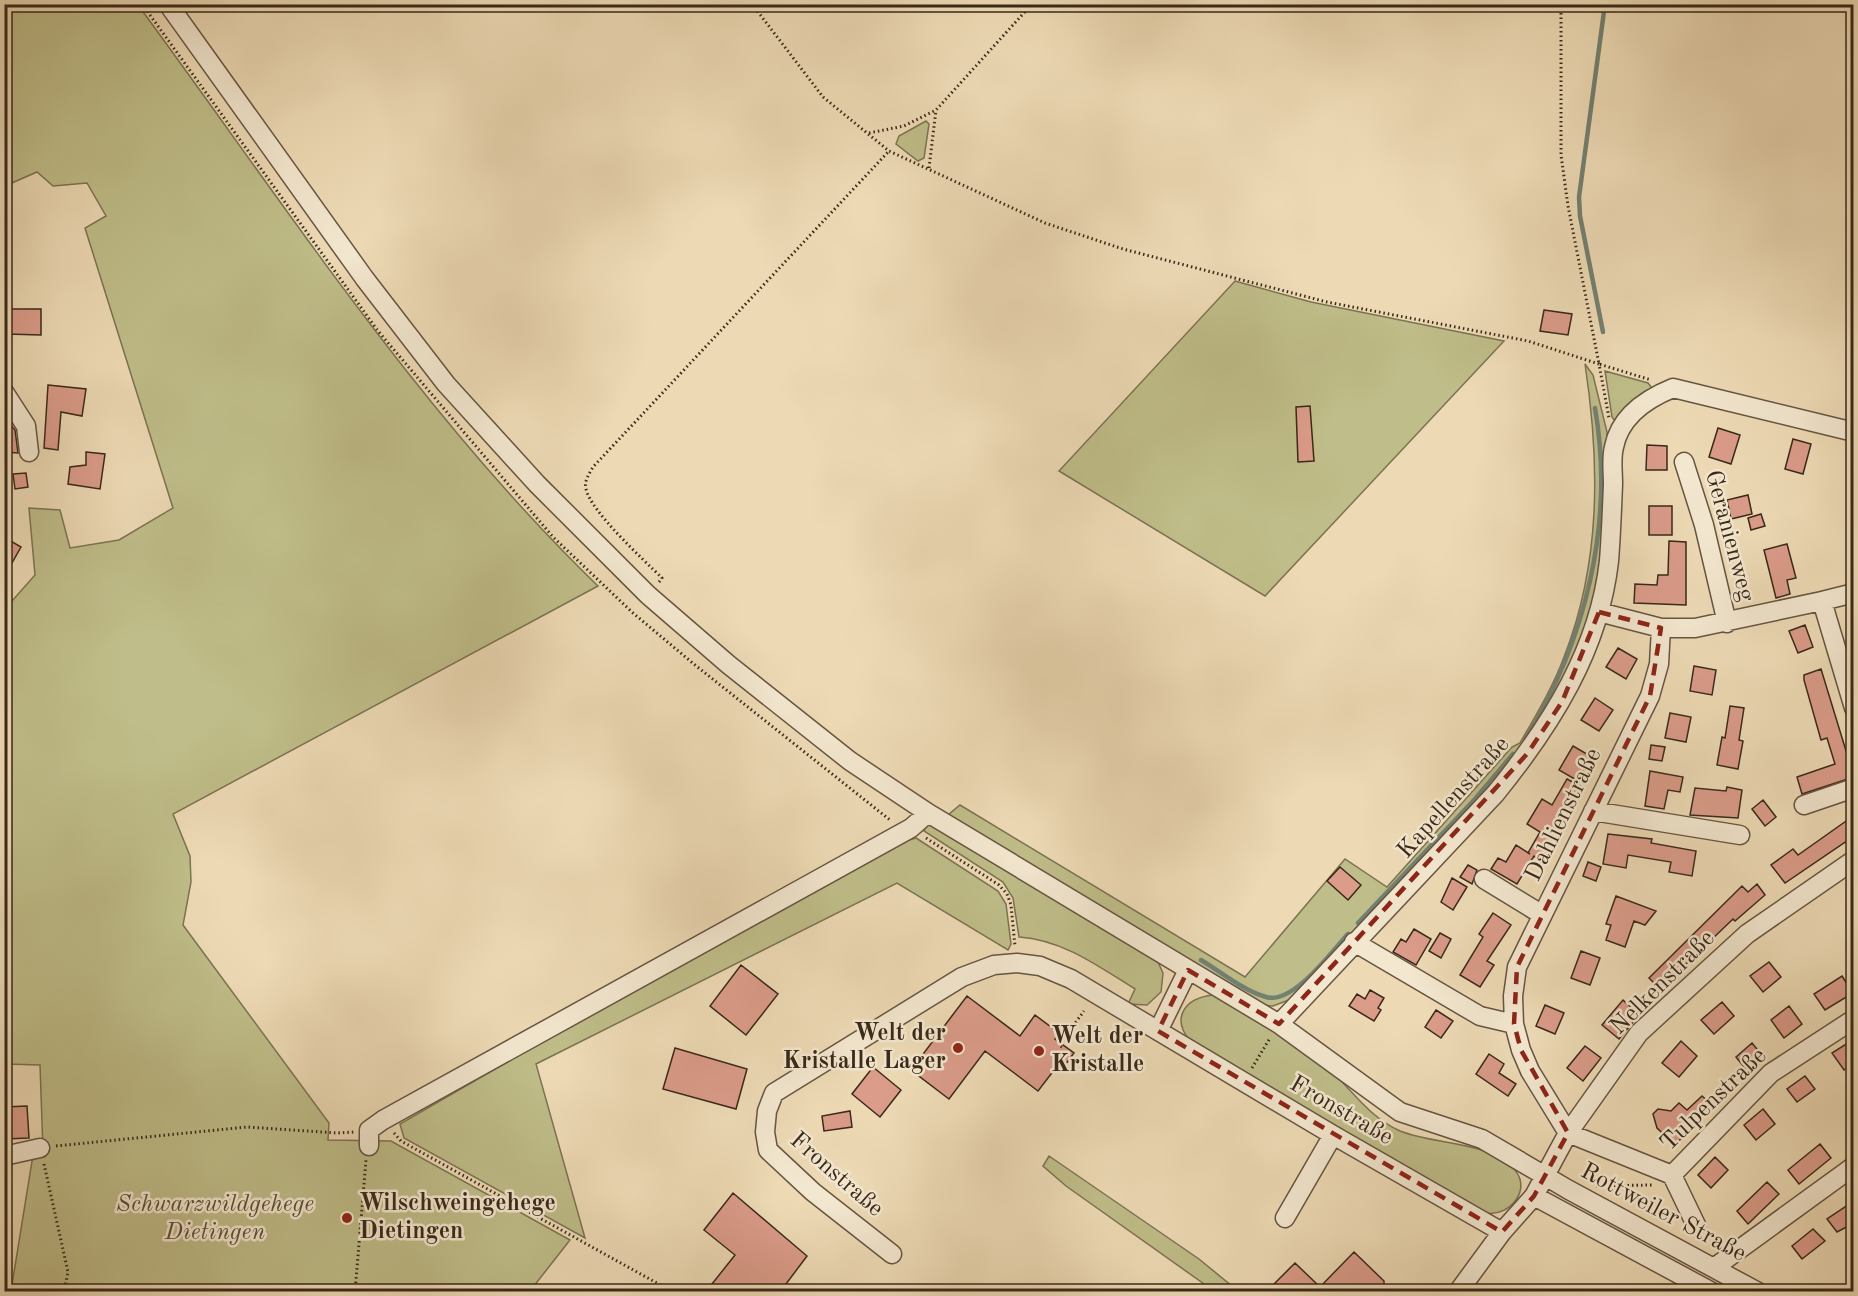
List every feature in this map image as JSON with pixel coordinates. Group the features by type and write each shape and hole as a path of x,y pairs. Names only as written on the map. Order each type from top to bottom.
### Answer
{"street":[{"name":"Rottweiler Straße","path":"168,4 379,296 446,384 537,484 648,595 729,665 850,761 928,813 1279,1024 1400,1112 1482,1140 1546,1178 1758,1292"},
{"path":"1673,388 1854,432"},
{"name":"Kapellenstraße","path":"1279,1024 1496,793 1527,754 1562,702 1583,658 1599,612 1609,563 1614,447 1623,425 1638,406 1651,397 1673,388"},
{"path":"4,392 26,426 29,452"},
{"name":"Geranienweg","path":"1684,462 1704,525 1727,623"},
{"path":"1599,612 1661,628 1695,628 1727,623 1854,593"},
{"path":"1822,602 1854,708"},
{"name":"Dahlienstraße","path":"1568,1133 1530,1071 1514,1024 1513,996 1517,967 1541,914 1650,696 1659,664 1661,628"},
{"path":"1804,806 1854,788"},
{"path":"1593,811 1740,836"},
{"path":"374,1132 911,828 928,813"},
{"name":"Nelkenstraße","path":"1546,1178 1568,1133 1640,1033 1747,934 1854,860"},
{"path":"1484,879 1541,914"},
{"path":"1354,942 1480,1016 1514,1024"},
{"name":"Fronstraße","path":"892,1254 813,1192 768,1150 765,1132 767,1111 774,1093 962,977 994,965 1017,963 1040,966 1071,979 1244,1083 1502,1232"},
{"path":"1158,1031 1188,970"},
{"name":"Tulpenstraße","path":"1568,1133 1672,1175 1772,1073 1854,1018"},
{"path":"1285,1218 1333,1135"},
{"path":"4,1156 40,1148"},
{"path":"1715,1267 1854,1167"},
{"path":"1672,1175 1696,1225"},
{"name":"Rottweiler Straße","path":"1458,1292 1502,1232 1534,1196 1546,1178"},
{"path":"1534,1196 1712,1292"}],"path":[{"path":"752,4 823,97 850,122 869,133 889,151 1045,222 1123,249 1327,302 1528,341 1673,388"},
{"path":"869,133 904,126 936,110 1032,4"},
{"path":"1561,4 1562,155 1568,206 1614,447"},
{"path":"929,169 936,110"},
{"path":"662,578 612,526 590,497 585,487 587,477 593,467 889,151"},
{"path":"552,537 633,613 695,666 891,821 911,828 999,885 1007,894 1017,963"},
{"path":"1062,1047 1059,1045 1084,1011"},
{"path":"1244,1083 1279,1024"},
{"path":"64,1292 68,1272 40,1148 247,1127 337,1133 374,1132 401,1141 673,1292"},
{"path":"355,1292 364,1170 374,1132"},
{"path":"1594,1186 1651,1185 1663,1183 1672,1175"}],"highlighted area":[{"path":"1599,612 1661,628 1650,696 1517,967 1514,1024 1521,1050 1568,1133 1534,1196 1502,1232 1158,1031 1188,970 1279,1024 1527,754 1562,702"}],"green space":[{"name":"Schwarzwildgehege Dietingen","path":"5,5 138,5 356,305 413,379 533,520 598,586 173,814 190,856 191,882 183,925 329,1123 328,1140 391,1141 570,1240 530,1291 11,1291 33,1155 43,1151 40,1065 5,1064 4,610 35,575 29,508 60,510 70,548 119,540 173,508 85,228 106,216 87,183 53,186 37,172 5,186"},
{"path":"926,121 929,124 924,158 918,161 896,144 899,136"},
{"path":"1235,281 1311,302 1504,341 1265,596 1059,471"},
{"path":"1585,364 1593,375 1607,432 1608,494 1603,548 1594,601 1568,677 1522,755 1294,998 1273,1006 1262,1005 948,815 960,805 1245,977 1345,859 1387,887 1512,747 1520,743 1560,668 1576,621 1591,549 1595,475"},
{"path":"1605,371 1648,383 1652,388 1624,409 1615,421 1612,417"},
{"path":"927,825 933,825 1158,962 1163,973 1161,992 1147,1005 1128,1004 1135,989 1065,949 1035,939 1019,937 1013,898 1003,882 924,831"},
{"path":"916,838 998,891 1006,904 1011,944 1008,950 897,883 536,1064 585,1238 404,1138 400,1124 547,1039"},
{"path":"1213,995 1299,1045 1325,1065 1369,1110 1389,1125 1414,1135 1473,1147 1500,1158 1518,1175 1521,1183 1517,1199 1504,1210 1486,1213 1191,1042 1185,1033 1181,1017 1188,1005 1195,1000"},
{"path":"1049,1156 1199,1259 1238,1291 1214,1291 1066,1186 1043,1166"}],"building":[{"path":"7,309 41,309 41,335 6,334"},
{"path":"1544,310 1572,314 1568,335 1540,331"},
{"path":"48,385 86,389 82,416 61,412 58,450 44,448"},
{"path":"1310,406 1314,461 1298,462 1296,407"},
{"path":"4,417 15,430 18,453 4,452"},
{"path":"1718,428 1740,435 1731,464 1709,457"},
{"path":"1793,439 1811,444 1803,474 1785,469"},
{"path":"1647,445 1667,446 1667,470 1646,470"},
{"path":"86,452 105,454 100,489 68,484 70,467 86,465"},
{"path":"26,473 28,487 15,489 13,474"},
{"path":"1748,495 1752,514 1731,519 1727,500"},
{"path":"1649,506 1672,506 1672,535 1649,535"},
{"path":"1761,514 1765,526 1751,530 1748,518"},
{"path":"4,537 21,547 4,577"},
{"path":"1669,541 1686,542 1686,605 1634,603 1635,584 1657,585 1658,575 1668,575"},
{"path":"1787,544 1796,578 1787,580 1790,594 1776,598 1764,550"},
{"path":"1805,625 1813,647 1798,653 1789,631"},
{"path":"1618,648 1637,659 1626,679 1606,667"},
{"path":"1694,666 1716,670 1712,695 1690,691"},
{"path":"1821,669 1854,777 1802,794 1797,777 1835,764 1827,738 1821,740 1804,680 1804,675"},
{"path":"1595,698 1613,710 1599,731 1581,720"},
{"path":"1730,706 1744,708 1739,740 1743,741 1738,769 1717,765 1722,737 1725,738"},
{"path":"1670,713 1691,717 1686,742 1665,738"},
{"path":"1651,745 1665,747 1662,761 1649,759"},
{"path":"1573,746 1592,757 1578,781 1559,770"},
{"path":"1650,771 1683,777 1680,792 1668,790 1664,809 1645,806"},
{"path":"1567,779 1580,786 1548,837 1527,824 1542,799 1552,805"},
{"path":"1727,787 1742,790 1738,818 1690,815 1695,788 1726,791"},
{"path":"1763,800 1776,817 1765,826 1752,809"},
{"path":"1849,819 1854,827 1854,836 1785,883 1771,865 1793,849 1798,855"},
{"path":"1540,832 1552,839 1547,848 1550,850 1542,862 1534,856 1517,884 1491,869 1498,858 1506,862 1516,845 1528,853"},
{"path":"1608,834 1652,839 1651,843 1696,851 1692,876 1669,872 1671,862 1628,855 1626,868 1603,864"},
{"path":"1588,862 1601,867 1596,881 1583,876"},
{"path":"1468,865 1477,870 1472,884 1460,877"},
{"path":"1340,867 1361,885 1348,900 1327,881"},
{"path":"1452,878 1467,887 1453,910 1441,902"},
{"path":"1757,884 1765,895 1735,921 1733,919 1660,989 1649,978 1742,886 1748,892"},
{"path":"1616,896 1656,911 1645,925 1634,921 1625,947 1606,940 1611,925 1606,924"},
{"path":"1493,913 1511,925 1487,961 1494,965 1480,987 1460,975 1483,937 1479,934"},
{"path":"1414,929 1431,939 1416,965 1393,952 1401,939 1406,942"},
{"path":"1440,933 1451,939 1441,958 1429,951"},
{"path":"1581,951 1600,958 1590,985 1571,978"},
{"path":"1769,962 1781,977 1763,992 1750,976"},
{"path":"741,965 778,994 746,1035 710,1006"},
{"path":"1842,976 1853,993 1825,1010 1814,994"},
{"path":"1370,990 1384,998 1378,1008 1381,1010 1374,1021 1349,1006 1357,994 1365,999"},
{"path":"967,996 1020,1036 1035,1015 1059,1033 1055,1039 1074,1053 1062,1069 1058,1065 1038,1091 985,1051 949,1099 911,1070"},
{"path":"1623,1000 1639,1015 1619,1039 1602,1025"},
{"path":"1722,1002 1734,1016 1714,1034 1701,1020"},
{"path":"1545,1005 1564,1013 1555,1034 1536,1026"},
{"path":"1789,1006 1802,1024 1784,1038 1771,1020"},
{"path":"1436,1010 1453,1021 1441,1038 1425,1027"},
{"path":"1854,1039 1854,1063 1844,1070 1832,1053"},
{"path":"1681,1041 1697,1056 1679,1077 1662,1063"},
{"path":"1752,1043 1765,1059 1749,1073 1736,1057"},
{"path":"1585,1046 1601,1058 1583,1081 1567,1068"},
{"path":"675,1048 747,1069 736,1109 663,1089"},
{"path":"1489,1054 1504,1064 1499,1073 1516,1084 1508,1096 1476,1074"},
{"path":"873,1067 901,1090 880,1117 852,1094"},
{"path":"1805,1076 1815,1089 1797,1102 1787,1089"},
{"path":"1702,1096 1712,1105 1675,1145 1657,1128 1653,1114 1658,1109 1671,1111 1679,1103 1687,1110"},
{"path":"27,1106 29,1138 4,1139 4,1107"},
{"path":"1763,1109 1775,1124 1756,1140 1744,1125"},
{"path":"850,1111 852,1127 824,1131 822,1116"},
{"path":"1820,1144 1831,1158 1799,1184 1788,1170"},
{"path":"1715,1157 1728,1170 1711,1188 1698,1175"},
{"path":"1767,1182 1779,1194 1748,1224 1737,1211"},
{"path":"733,1193 807,1256 780,1292 722,1292 712,1284 735,1255 704,1230"},
{"path":"1854,1201 1854,1223 1837,1232 1827,1219"},
{"path":"1813,1229 1825,1241 1802,1259 1792,1246"},
{"path":"1354,1252 1384,1281 1384,1288 1380,1292 1266,1292 1295,1263 1320,1287"}],"waterway":[{"path":"1603,332 1580,216 1579,197 1605,4"},
{"path":"1525,740 1564,663 1579,622 1590,581 1601,495 1600,452 1595,408"},
{"path":"1358,923 1475,799 1513,754"},
{"path":"1201,960 1249,990 1266,997 1277,997 1300,985 1348,934"}],"place":[{"name":"Welt der Kristalle Lager","path":"958,1048"},
{"name":"Welt der Kristalle","path":"1039,1051"},
{"name":"Wilschweingehege Dietingen","path":"347,1218"}]}
